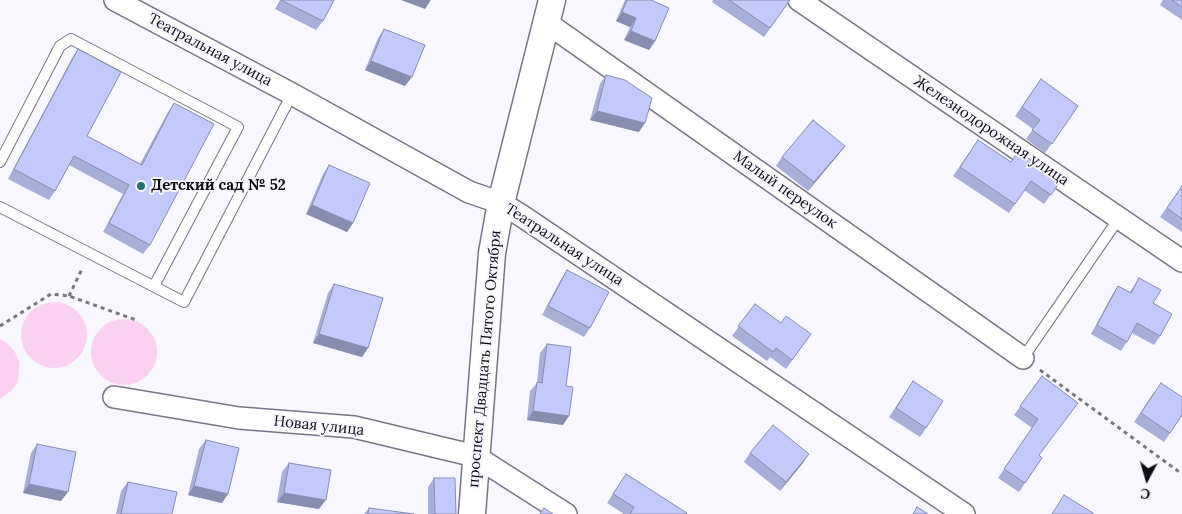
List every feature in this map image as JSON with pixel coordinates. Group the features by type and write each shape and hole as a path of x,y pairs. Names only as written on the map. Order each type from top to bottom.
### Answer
{"street":[{"name":"Театральная улица","path":"115,0 292,94 469,192 501,203 964,514"},
{"name":"Железнодорожная улица","path":"799,0 1182,261"},
{"name":"проспект Двадцать Пятого Октября","path":"472,514 492,253 501,203 549,11"},
{"name":"Малый переулок","path":"549,11 1023,358"},
{"name":"Новая улица","path":"114,396 239,418 354,427 476,456 566,514"}],"lane":[{"path":"0,162 60,46 71,39 238,127 154,286"},
{"path":"0,208 90,252 184,302 292,94"},
{"path":"1023,358 1118,218"}],"path":[{"path":"69,296 90,252"},
{"path":"0,326 51,294 69,296 136,320"},
{"path":"1023,358 1182,474"}],"shaded area":[{"path":"54,302 67,305 77,312 84,322 87,335 84,348 77,358 67,365 54,368 41,365 31,358 24,348 21,335 24,322 31,312 41,305"},
{"path":"124,319 137,322 147,329 154,339 157,352 154,365 147,375 137,382 124,385 111,382 101,375 94,365 91,352 94,339 101,329 111,322"},
{"path":"0,339 15,352 19,362 19,372 17,383 11,391 0,399"}],"building":[{"path":"281,0 334,0 323,21"},
{"path":"627,0 651,0 669,8 655,41 631,31 636,18 622,12"},
{"path":"729,0 790,0 770,28"},
{"path":"1172,0 1182,0 1182,7"},
{"path":"384,29 425,45 412,77 371,61"},
{"path":"78,49 121,72 87,136 142,165 174,103 214,124 150,245 109,223 129,185 74,156 55,191 14,169"},
{"path":"606,75 625,80 652,98 645,123 597,111"},
{"path":"1041,79 1078,106 1052,144 1032,130 1040,120 1022,107"},
{"path":"813,120 845,146 814,182 782,157"},
{"path":"978,140 1011,162 1018,151 1061,180 1051,195 1031,181 1015,204 960,167"},
{"path":"329,165 370,183 353,223 312,205"},
{"path":"1182,186 1182,219 1167,208"},
{"path":"567,270 609,292 590,328 548,306"},
{"path":"1139,278 1161,290 1153,303 1172,314 1160,336 1137,323 1127,342 1097,325 1118,286 1131,293"},
{"path":"334,284 383,298 368,348 319,334"},
{"path":"755,304 781,323 786,316 811,334 792,360 776,348 773,352 738,326"},
{"path":"547,344 571,347 566,386 573,387 569,416 533,411 537,382 542,383"},
{"path":"1042,376 1078,403 1039,455 1042,458 1025,483 1004,469 1038,419 1020,406"},
{"path":"913,381 943,401 926,428 896,408"},
{"path":"1161,383 1182,397 1182,415 1170,433 1141,413"},
{"path":"773,425 809,454 786,482 750,453"},
{"path":"206,440 239,448 228,494 194,486"},
{"path":"37,444 76,452 68,492 29,484"},
{"path":"289,463 331,470 326,500 284,493"},
{"path":"626,474 687,513 630,514 634,507 613,494"},
{"path":"434,478 455,478 456,514 435,514"},
{"path":"128,482 177,492 172,514 121,514"},
{"path":"1064,495 1093,513 1093,514 1052,514"},
{"path":"917,507 928,514 913,514"},
{"path":"369,508 414,514 368,514"},
{"path":"544,508 553,514 540,514"}],"place":[{"name":"Детский сад № 52","path":"141,186"}]}
